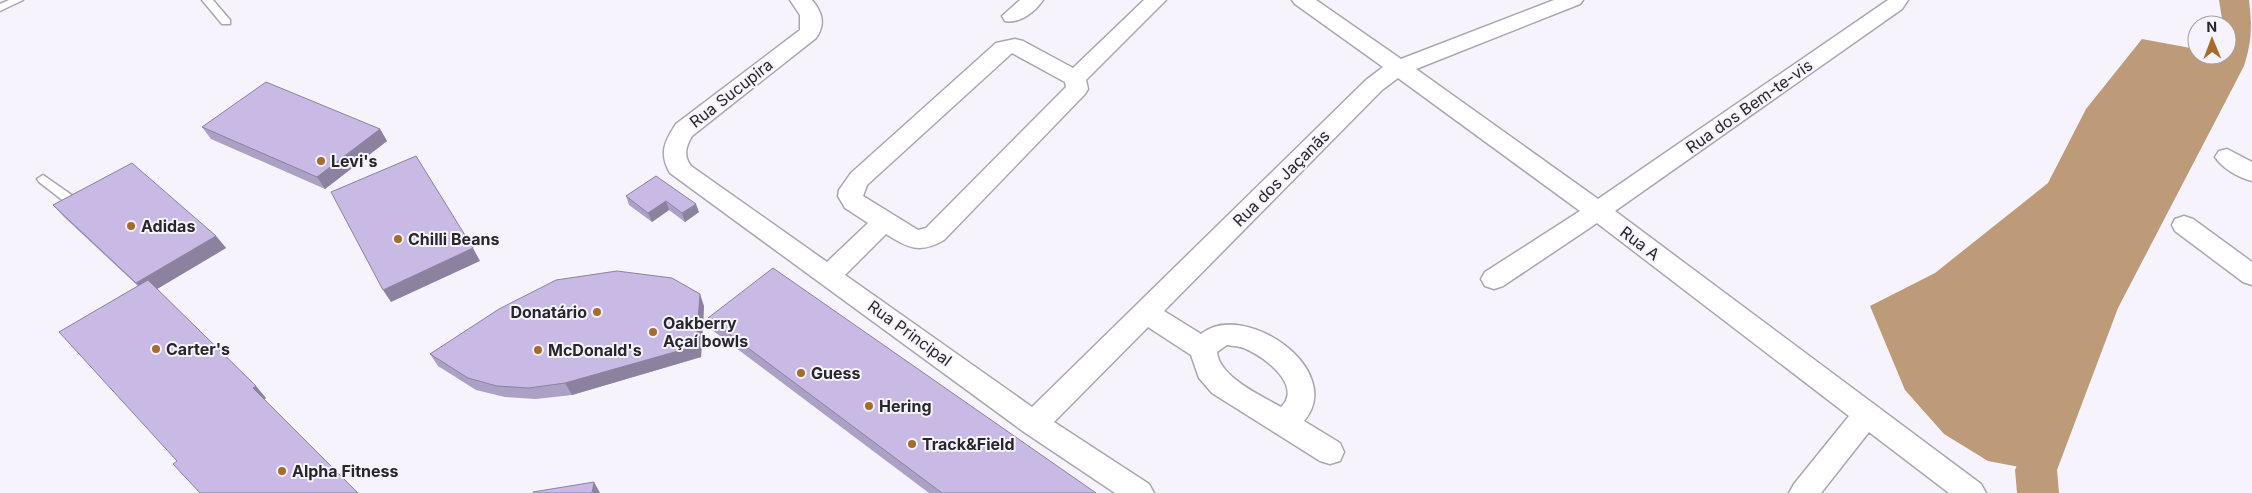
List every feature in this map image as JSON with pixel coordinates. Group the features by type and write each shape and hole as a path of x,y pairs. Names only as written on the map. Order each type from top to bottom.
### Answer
{"street":[{"name":"Rua Sucupira","path":"683,172 674,164 673,152 676,140 684,130 809,33 813,24 808,9 800,0"},
{"path":"1012,16 1033,0"},
{"path":"1076,83 1021,48 1010,46 1004,48 859,179 851,190 850,196 854,202 914,240 928,238 934,234 1156,0"},
{"name":"Rua A","path":"1302,0 1471,118 1598,210 1971,493"},
{"name":"Rua dos Jaçanãs","path":"1034,424 1374,85 1397,68 1573,0"},
{"name":"Rua dos Bem-te-vis","path":"1494,279 1598,210 1887,11 1898,0"},
{"path":"2227,157 2252,173"},
{"name":"Rua Principal","path":"683,172 1034,424 1139,493"},
{"path":"829,275 884,222"},
{"path":"2184,225 2252,275"},
{"path":"1146,312 1204,350"},
{"path":"1284,422 1300,405 1301,394 1299,380 1282,357 1255,341 1239,336 1224,335 1213,339 1204,350 1204,359 1209,373 1222,385 1254,407 1284,422 1330,452"},
{"path":"1804,493 1866,415"}],"lane":[{"path":"0,8 18,0"},
{"path":"207,0 226,22"},
{"path":"43,179 69,199"}],"shaded area":[{"path":"2142,39 2187,47 2187,65 2228,66 2099,308 2036,470 1988,461 1944,434 1905,390 1870,306 1935,273 2048,183 2086,109"}],"building":[{"path":"266,82 380,129 317,177 202,127"},
{"path":"416,156 473,248 383,290 331,192"},
{"path":"132,163 216,236 136,283 53,205"},
{"path":"656,176 696,204 682,213 666,201 648,213 626,196"},
{"path":"773,268 1096,493 942,493 708,318"},
{"path":"617,271 672,278 700,294 696,346 565,383 529,388 497,386 468,378 430,354 499,309 556,280"},
{"path":"148,280 256,386 253,388 358,493 200,493 173,464 177,461 59,332"},
{"path":"594,482 592,493 533,493 533,492"}],"waterway":[{"path":"2038,493 2036,470 2099,308 2228,66 2240,33 2234,0"}],"place":[{"name":"Levi's","path":"321,161"},
{"name":"Adidas","path":"131,226"},
{"name":"Chilli Beans","path":"398,239"},
{"name":"Donatário","path":"597,312"},
{"name":"Oakberry Açaí bowls","path":"653,332"},
{"name":"Carter's","path":"156,349"},
{"name":"McDonald's","path":"538,350"},
{"name":"Guess","path":"801,373"},
{"name":"Hering","path":"869,406"},
{"name":"Track&Field","path":"912,444"},
{"name":"Alpha Fitness","path":"282,471"}]}
